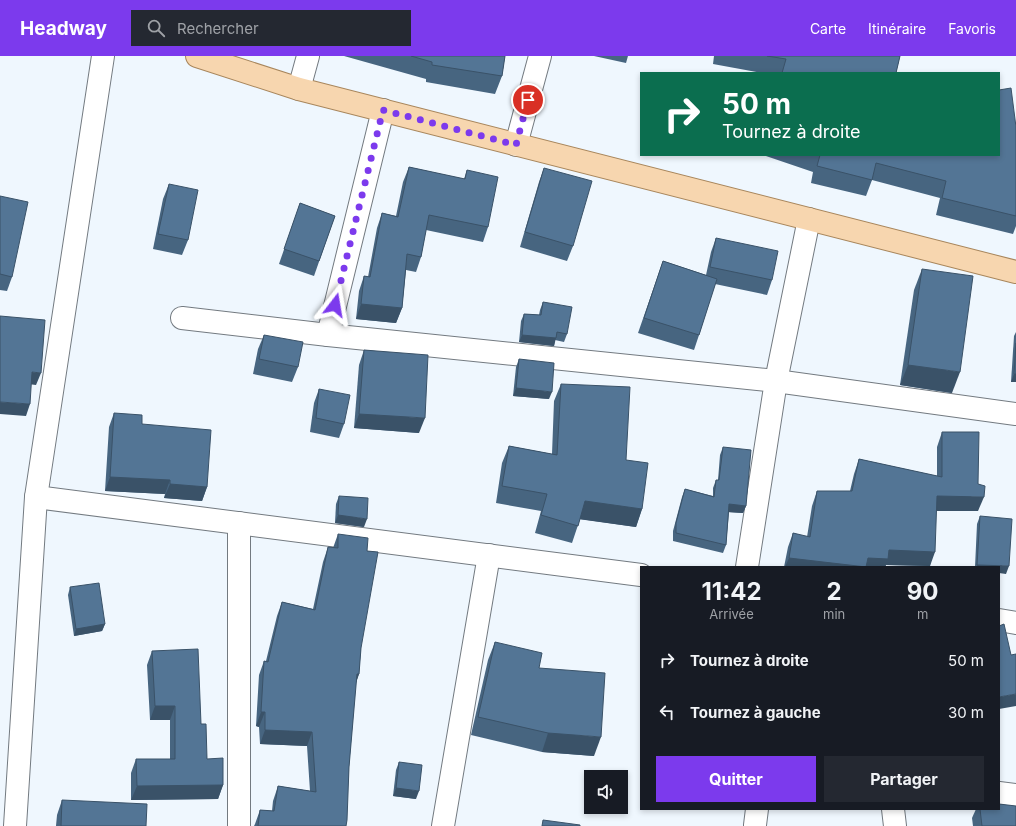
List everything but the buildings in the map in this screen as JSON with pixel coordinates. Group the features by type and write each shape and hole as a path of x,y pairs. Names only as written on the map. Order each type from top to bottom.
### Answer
{"main road":[{"path":"198,56 299,89 1016,272"}],"street":[{"path":"16,826 36,497 103,56"},
{"path":"299,89 308,56"},
{"path":"516,145 540,56"},
{"path":"328,336 383,110"},
{"path":"747,566 776,381 809,219"},
{"path":"182,318 328,336 776,381 1016,414"},
{"path":"36,497 640,575"},
{"path":"239,523 239,826"},
{"path":"443,826 489,555"},
{"path":"1000,620 1016,623"},
{"path":"1000,793 1016,795"},
{"path":"893,810 895,826"}],"route":[{"path":"335,305 383,110 516,145 528,100"}]}
